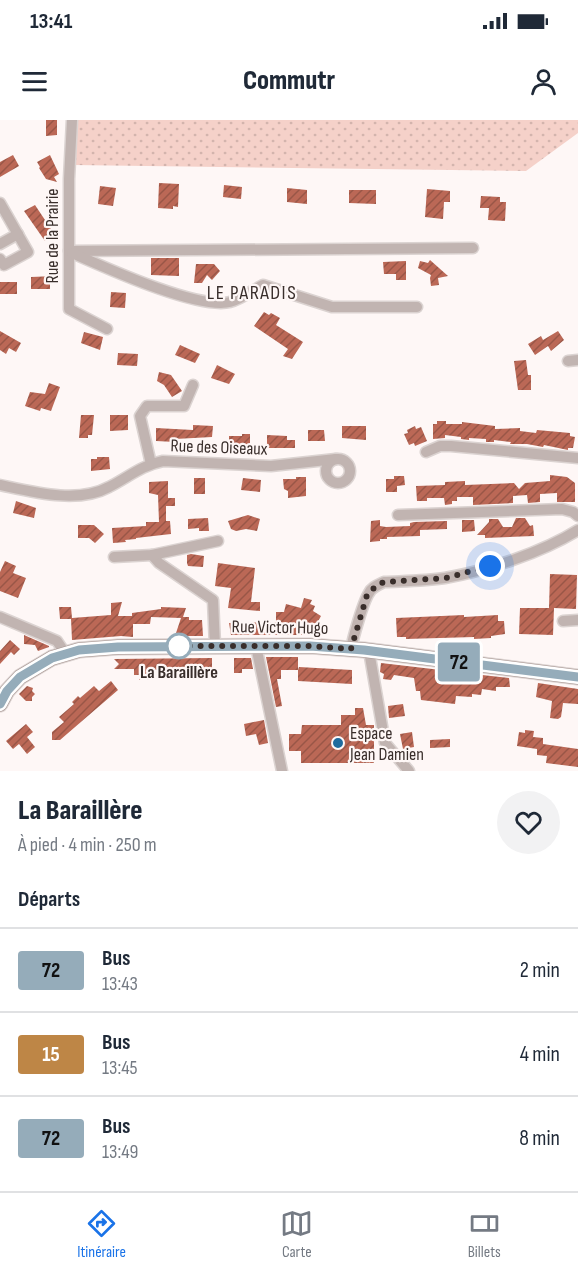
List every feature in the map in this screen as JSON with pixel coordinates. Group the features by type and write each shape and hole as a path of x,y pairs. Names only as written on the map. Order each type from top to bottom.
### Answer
{"main road":[{"name":"Rue Victor Hugo","path":"0,704 7,691 35,666 65,653 118,647 310,646 369,651 578,677"}],"street":[{"name":"Rue de la Prairie","path":"72,120 69,309 107,329"},
{"path":"0,202 28,252 4,265 0,259"},
{"path":"0,244 18,234"},
{"path":"69,251 473,248"},
{"path":"69,251 101,266 190,299 230,302 263,285 332,307 417,307"},
{"path":"151,464 140,416 147,406 184,405 193,385"},
{"path":"426,452 440,446 451,446 578,458"},
{"name":"Rue des Oiseaux","path":"0,485 70,495 89,494 107,489 151,464 181,461 271,466 336,459"},
{"path":"398,515 562,509 578,516"},
{"path":"351,649 367,595 377,585 384,582 446,578 476,570 538,550 578,530"},
{"path":"114,557 152,555 218,541"},
{"path":"152,555 159,563 213,600 214,646"},
{"path":"0,617 57,640 65,653"},
{"path":"563,621 578,620"},
{"path":"256,646 282,771"},
{"path":"369,651 385,743 409,771"}],"shaded area":[{"path":"75,120 578,120 578,133 526,171 73,165"}],"building":[{"path":"46,120 57,120 57,135 46,136"},
{"path":"13,155 19,166 0,177 0,162"},
{"path":"50,155 59,174 54,177 57,182 46,179 37,162"},
{"path":"159,183 179,184 178,207 158,208"},
{"path":"224,185 242,187 241,199 223,197"},
{"path":"100,186 116,188 113,206 98,204"},
{"path":"287,188 307,190 307,204 287,202"},
{"path":"427,189 450,191 450,202 444,202 443,219 425,217"},
{"path":"349,190 376,190 376,204 349,203"},
{"path":"481,196 500,197 500,202 506,202 505,221 488,220 489,208 480,208"},
{"path":"35,205 55,235 45,241 24,211"},
{"path":"151,258 179,258 179,276 151,275"},
{"path":"430,260 448,276 438,278 439,285 431,286 431,275 418,268 420,261 428,263"},
{"path":"406,261 406,280 396,280 396,274 384,274 383,262"},
{"path":"196,264 214,264 220,271 212,280 207,275 202,283 194,283"},
{"path":"55,276 55,284 50,284 50,289 31,289 31,277"},
{"path":"0,282 17,282 17,294 0,294"},
{"path":"111,292 126,293 125,308 110,307"},
{"path":"264,312 280,318 276,325 303,342 292,359 283,356 288,349 254,326"},
{"path":"0,331 21,343 16,352 9,348 6,354 0,350"},
{"path":"558,331 564,340 551,351 548,346 535,355 528,344 541,336 543,340"},
{"path":"84,332 103,337 100,350 81,343"},
{"path":"180,345 200,354 195,363 175,355"},
{"path":"118,353 138,354 137,366 117,365"},
{"path":"526,360 528,375 531,375 531,390 518,390 514,361"},
{"path":"217,365 235,374 229,384 211,378"},
{"path":"159,372 171,375 182,391 172,397 164,385 157,381"},
{"path":"49,383 60,387 51,411 41,408 40,411 25,406 30,392 45,394"},
{"path":"81,415 94,415 92,435 88,435 88,438 79,438"},
{"path":"110,415 128,415 128,430 110,431"},
{"path":"437,421 446,421 446,424 462,424 462,422 495,426 495,429 520,428 520,431 536,433 537,430 570,433 570,436 575,437 573,448 568,448 568,450 544,445 543,447 510,444 511,442 494,440 494,442 486,442 486,439 469,438 469,440 445,435 445,438 433,439 433,424 437,424"},
{"path":"193,425 213,426 212,437 175,439 175,442 156,441 156,428 193,430"},
{"path":"342,426 366,426 366,440 342,438"},
{"path":"415,426 416,429 421,427 427,441 415,446 414,443 409,445 404,434"},
{"path":"308,430 324,430 325,441 308,441"},
{"path":"242,434 250,434 250,445 242,445 242,448 229,448 229,436 242,436"},
{"path":"267,435 287,436 287,440 295,440 295,448 267,448"},
{"path":"97,457 109,457 110,469 91,471 91,459 97,459"},
{"path":"550,475 567,477 575,483 575,502 557,502 557,493 540,494 540,502 528,503 527,495 513,496 513,503 473,505 473,497 457,497 457,501 445,505 444,498 427,498 427,501 417,501 416,486 445,485 445,482 465,481 465,485 514,483 519,489 525,483 550,481"},
{"path":"394,476 404,476 405,485 397,486 397,492 386,492 386,479 394,479"},
{"path":"296,477 306,477 306,496 288,498 283,479 296,479"},
{"path":"194,478 205,478 205,494 194,494"},
{"path":"243,478 261,480 260,492 241,490"},
{"path":"168,481 168,498 175,498 175,506 166,506 166,521 170,521 171,534 113,543 112,528 146,526 146,522 159,522 158,495 149,493 149,482"},
{"path":"16,501 36,508 34,518 13,513"},
{"path":"248,515 260,519 257,531 231,529 228,521"},
{"path":"208,518 209,531 199,531 199,528 188,529 188,519"},
{"path":"516,518 525,518 530,526 533,525 534,536 485,538 485,535 477,535 489,519 498,519 503,527 512,527"},
{"path":"380,520 380,526 386,527 410,526 410,523 414,522 447,521 447,529 420,530 420,536 387,537 387,539 370,542 371,521"},
{"path":"462,520 474,520 475,531 462,532"},
{"path":"78,525 94,525 104,534 95,543 89,538 78,538"},
{"path":"187,555 204,556 203,567 188,566"},
{"path":"5,561 16,566 13,573 26,578 18,598 0,591 0,572"},
{"path":"218,563 255,568 251,602 260,602 260,611 228,608 231,588 215,586"},
{"path":"550,574 577,575 576,609 554,608 553,635 519,634 520,608 549,608"},
{"path":"304,598 312,600 310,604 315,606 313,611 321,616 316,625 315,635 231,635 229,623 276,622 276,612 284,612 286,604 301,608"},
{"path":"122,602 118,616 132,616 132,613 161,609 161,607 186,608 183,617 189,617 189,620 202,620 203,636 175,636 181,618 151,617 150,624 133,624 133,637 72,640 71,619 60,619 59,607 71,607 72,618 111,615 111,603"},
{"path":"464,615 464,617 498,615 498,621 504,621 505,634 474,639 474,637 406,639 406,637 397,637 396,618"},
{"path":"24,635 49,647 38,651 35,645 24,644"},
{"path":"10,640 20,649 14,655 11,652 0,664 0,651"},
{"path":"266,657 298,657 298,670 281,670 281,679 277,679 282,706 276,707"},
{"path":"212,658 212,671 155,670 155,680 139,680 139,675 134,675 134,669 114,669 119,664 114,659"},
{"path":"234,658 251,658 253,669 242,669 242,673 234,673"},
{"path":"381,663 458,672 457,680 482,681 482,675 509,678 510,687 496,687 496,691 482,689 481,695 472,694 472,697 456,696 455,704 421,700 420,691 416,691 414,678 394,675 391,680 383,679 384,674 380,672"},
{"path":"299,667 352,670 352,684 298,681"},
{"path":"111,681 118,690 60,740 52,740 52,732 64,722 59,717 74,704 72,702 78,696 80,698 94,686 99,691"},
{"path":"538,683 578,689 578,704 563,703 561,717 550,718 552,701 536,697"},
{"path":"27,686 33,688 32,691 35,694 32,701 26,701 19,694"},
{"path":"403,704 405,716 389,718 388,706"},
{"name":"Espace Jean Damien","path":"355,708 363,708 366,725 374,725 374,763 301,763 301,751 289,751 289,734 301,734 302,725 341,725 341,715 355,715"},
{"path":"264,720 268,743 259,745 256,734 246,736 244,724"},
{"path":"26,724 33,732 27,737 35,747 27,754 19,744 13,749 6,741"},
{"path":"525,730 534,731 533,737 543,738 543,744 578,749 578,767 546,763 547,756 537,755 537,749 517,746 519,732 525,733"},
{"path":"412,732 414,747 403,749 400,734"},
{"path":"450,739 450,747 430,748 430,740"}],"bus line":[{"name":"72","path":"0,704 7,691 35,666 65,653 118,647 310,646 364,650 578,677"}],"place":[{"name":"La Baraillère","path":"179,646"},
{"name":"Espace Jean Damien","path":"338,743"}],"district":[{"name":"LE PARADIS","path":"252,292"}],"route":[{"path":"179,646 310,646 351,649 367,595 377,585 384,582 446,578 490,566"}]}
